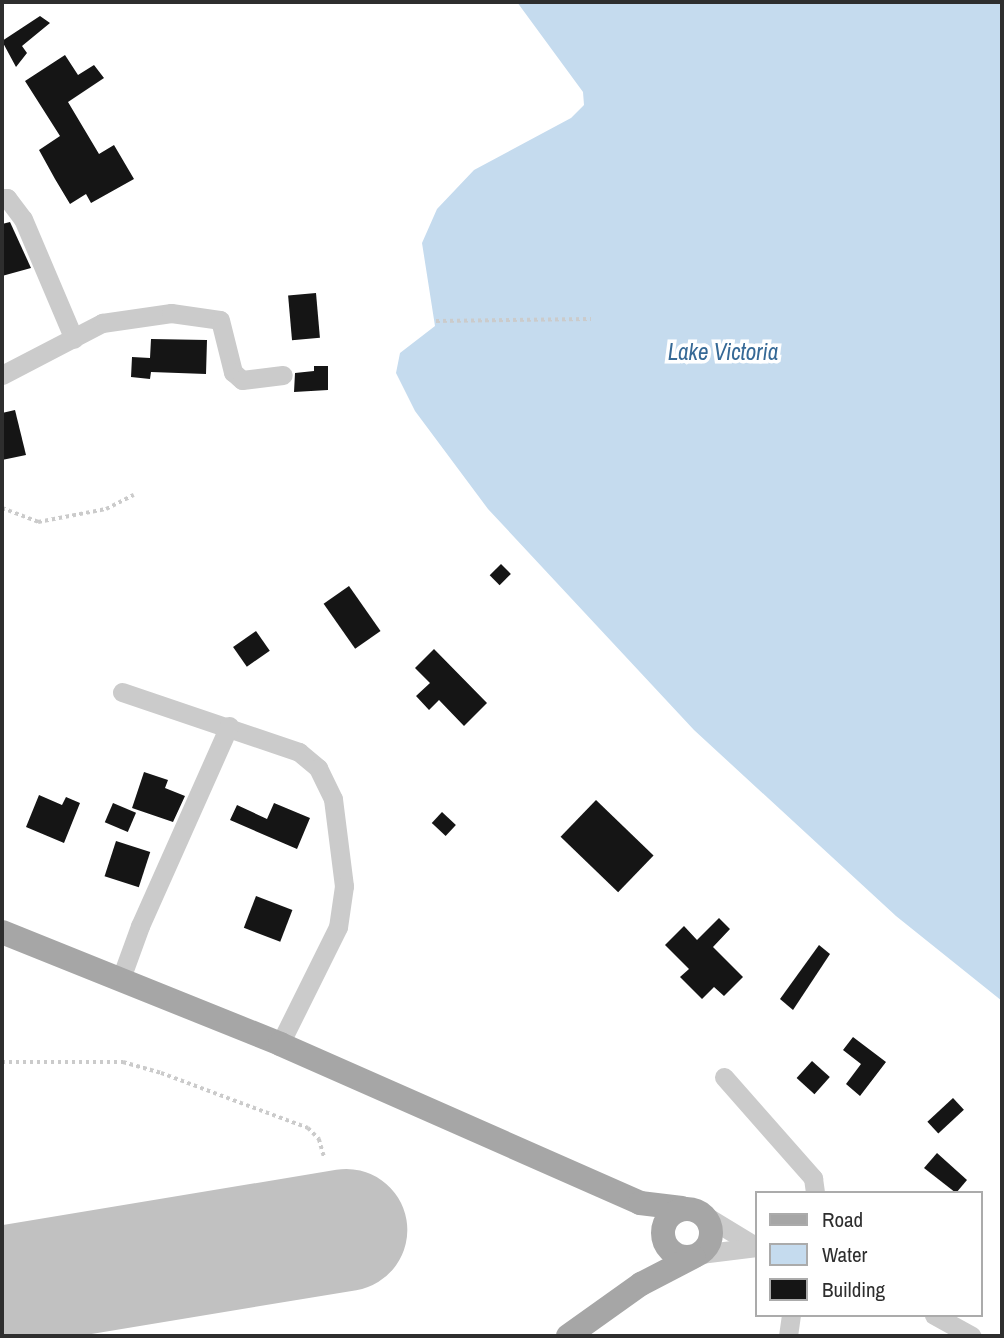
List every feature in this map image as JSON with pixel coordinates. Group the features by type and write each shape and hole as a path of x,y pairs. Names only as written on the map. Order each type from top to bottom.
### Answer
{"main road":[{"path":"2,932 280,1044 640,1203 693,1212 711,1236 696,1256 640,1284 568,1336"},
{"path":"640,1203 673,1254 696,1256"},
{"path":"640,1284 664,1238 665,1220 693,1212"}],"street":[{"path":"3,191 23,219 74,339"},
{"path":"2,375 102,323 139,315 215,317 225,331 236,376 249,380 283,375"},
{"path":"122,692 229,726 299,752 318,768 334,799 344,886 338,928 280,1044"},
{"path":"120,981 140,926 229,726"},
{"path":"724,1077 813,1178 815,1191"},
{"path":"693,1212 755,1246"},
{"path":"696,1256 755,1247"},
{"path":"788,1336 791,1317"},
{"path":"938,1317 972,1336"}],"path":[{"path":"436,321 591,319"},
{"path":"2,508 38,522 106,509 134,495"},
{"path":"2,1062 122,1062 161,1073 307,1128 319,1139 324,1157"}],"water":[{"name":"Lake Victoria","path":"517,2 1002,2 1002,1001 896,916 694,730 488,509 415,411 396,373 400,353 435,326 422,243 437,209 474,170 571,118 584,105 583,92"}],"building":[{"path":"40,16 50,23 22,46 27,53 16,67 2,41"},
{"path":"65,55 78,75 94,65 104,78 68,102 99,154 114,145 134,179 91,203 86,194 70,204 39,150 60,136 25,81"},
{"path":"10,222 31,268 2,276 2,224"},
{"path":"316,293 320,338 292,340 288,295"},
{"path":"151,339 207,340 206,374 151,372 150,379 131,377 132,357 150,358"},
{"path":"314,366 328,366 328,390 294,392 295,373 314,371"},
{"path":"15,410 26,455 2,460 2,413"},
{"path":"501,564 511,574 500,585 490,575"},
{"path":"349,586 381,631 355,649 324,604"},
{"path":"256,631 270,651 247,667 233,647"},
{"path":"434,649 487,703 464,726 439,700 429,710 416,696 430,683 415,668"},
{"path":"144,772 168,780 165,788 185,796 173,822 132,808"},
{"path":"39,795 62,805 66,797 80,803 64,843 26,827"},
{"path":"596,800 654,856 618,892 561,837"},
{"path":"113,803 136,813 128,832 105,822"},
{"path":"274,803 310,818 297,849 230,820 237,805 267,819"},
{"path":"442,812 456,825 446,836 432,823"},
{"path":"116,841 150,852 139,887 105,876"},
{"path":"256,896 292,910 280,942 244,928"},
{"path":"719,918 730,929 713,947 743,977 724,996 714,987 702,999 680,977 689,969 665,945 684,926 697,940"},
{"path":"819,945 830,954 793,1010 780,999"},
{"path":"853,1037 886,1062 860,1096 846,1084 861,1064 843,1050"},
{"path":"812,1061 830,1077 814,1094 797,1078"},
{"path":"953,1098 964,1110 938,1134 927,1122"},
{"path":"937,1153 967,1180 958,1191 953,1191 924,1168"}],"runway":[{"path":"2,1287 346,1230"}]}
